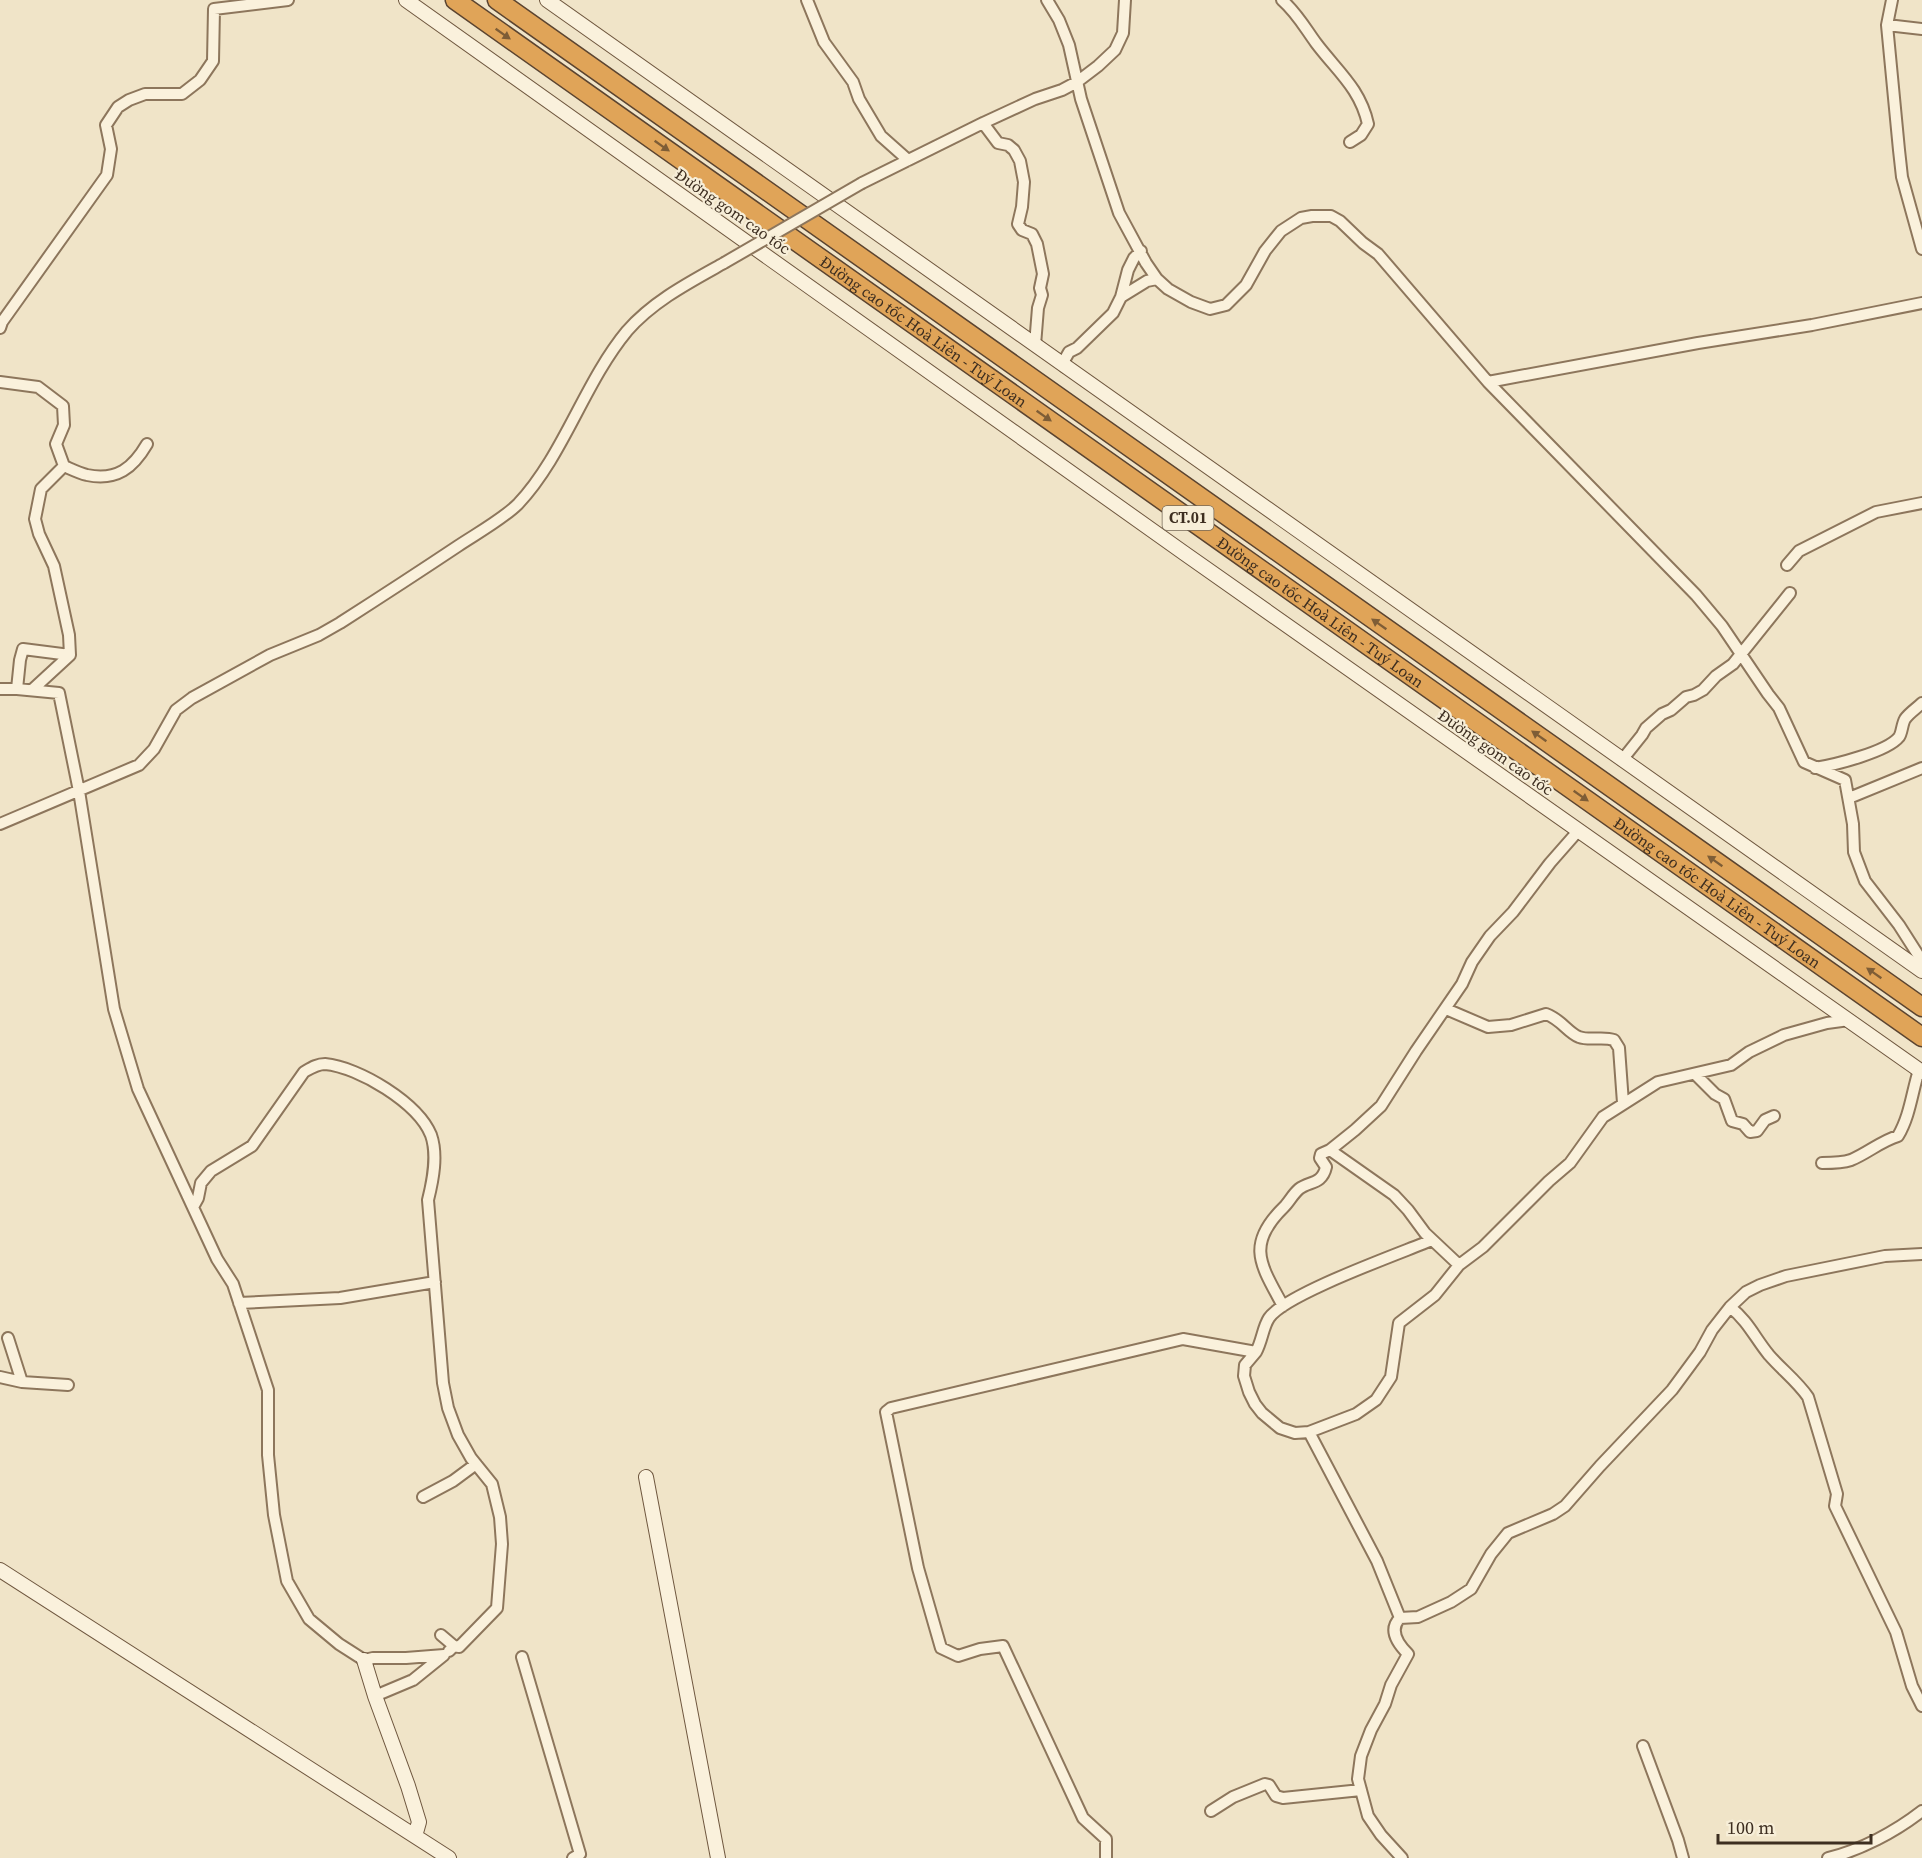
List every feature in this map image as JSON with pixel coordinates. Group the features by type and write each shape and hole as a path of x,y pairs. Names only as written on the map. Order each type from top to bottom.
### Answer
{"highway":[{"name":"Đường cao tốc Hoà Liên - Tuý Loan","path":"455,0 1922,1037"},
{"name":"Đường cao tốc Hoà Liên - Tuý Loan","path":"497,0 1922,1007"}],"main road":[{"name":"Đường gom cao tốc","path":"406,0 1184,553 1920,1071"},
{"path":"547,0 1922,971"},
{"path":"646,1477 718,1858"},
{"path":"0,1570 450,1858"},
{"path":"364,1660 419,1822 415,1836"}],"street":[{"path":"0,328 107,175 111,149 106,125 118,107 145,94 182,94 200,80 213,61 214,9 288,0"},
{"path":"807,0 824,42 853,82 859,99 881,136 908,160"},
{"path":"1047,0 1066,36 1077,82 1119,213 1157,279 1168,289 1191,302 1210,309 1226,305 1246,285 1265,251 1281,231 1301,218 1322,215 1331,216 1340,221 1378,254 1488,382 1696,595 1722,626 1779,708 1804,762 1845,780 1853,824 1854,852 1865,881 1899,925 1922,961"},
{"path":"0,824 139,765 154,749 176,710 192,698 270,655 320,635 517,505 543,472 602,366 628,331 646,313 686,284 862,183 983,123 1077,82 1115,50 1124,27 1125,0"},
{"path":"1282,0 1300,19 1357,94 1368,124 1361,135 1350,142"},
{"path":"1892,0 1887,25 1902,177 1922,249"},
{"path":"1887,25 1922,29"},
{"path":"983,123 998,143 1008,145 1014,150 1020,161 1024,182 1018,224 1022,230 1032,234 1037,244 1043,274 1035,345"},
{"path":"1065,367 1065,359 1069,352 1077,348 1109,318 1121,297 1128,270 1134,258 1141,251"},
{"path":"1121,297 1147,281 1157,279"},
{"path":"1488,382 1708,341 1812,325 1922,303"},
{"path":"0,382 38,387 63,406 64,425 56,444 64,466 87,475 105,475 125,471 138,460 147,444"},
{"path":"64,466 41,489 34,519 54,566 69,635 70,655"},
{"path":"1787,565 1799,551 1876,512 1922,503"},
{"path":"1622,760 1646,728 1662,714 1671,710 1686,696 1703,690 1716,676 1733,664 1790,593"},
{"path":"17,689 23,649 70,655"},
{"path":"32,690 70,655"},
{"path":"0,689 59,693 79,791 114,1009 138,1089 217,1259 233,1284 267,1390 268,1455 274,1515 287,1581 309,1618 339,1644 364,1660 444,1655"},
{"path":"1815,768 1833,766 1870,754 1885,746 1899,737 1905,720 1922,703"},
{"path":"1849,798 1922,768"},
{"path":"1283,1306 1261,1263 1259,1253 1262,1237 1276,1213 1300,1188 1312,1184 1323,1175 1326,1167 1320,1155 1355,1130 1381,1106 1446,1009 1490,936 1514,912 1550,863 1579,830"},
{"path":"1446,1009 1488,1027 1511,1025 1546,1014 1561,1021 1572,1033 1580,1037 1604,1037 1614,1040 1619,1048 1623,1103"},
{"path":"1432,1240 1318,1287 1283,1306 1269,1317 1262,1342 1245,1365 1244,1376 1249,1392 1262,1413 1280,1428 1295,1433 1309,1432 1356,1414 1376,1400 1391,1377 1399,1323 1435,1295 1459,1265 1483,1247 1570,1163 1603,1117 1623,1103 1658,1082 1731,1065 1749,1052 1784,1035 1827,1023 1849,1020"},
{"path":"193,1207 198,1198 201,1183 211,1171 252,1146 304,1072 312,1066 324,1064 346,1069 377,1083 418,1114 431,1136 434,1159 433,1183 428,1200 443,1383 448,1408 458,1435 492,1484 500,1517 502,1544 497,1608 459,1647 454,1646 441,1635"},
{"path":"1822,1163 1850,1160 1881,1142 1898,1136 1910,1109 1911,1096 1920,1071"},
{"path":"1695,1074 1715,1094 1724,1099 1732,1121 1743,1124 1750,1132 1757,1131 1765,1120 1774,1116"},
{"path":"1330,1150 1394,1195 1432,1240 1459,1265"},
{"path":"1402,1858 1368,1816 1358,1779 1361,1756 1371,1730 1408,1654 1396,1639 1395,1623 1400,1618 1418,1617 1451,1602 1471,1589 1491,1554 1508,1533 1553,1514 1565,1506 1672,1390 1700,1352 1712,1330 1730,1307 1746,1293 1786,1276 1885,1256 1922,1254"},
{"path":"239,1303 340,1298 435,1282"},
{"path":"1730,1307 1742,1317 1769,1354 1808,1397 1837,1494 1835,1506 1896,1632 1912,1686 1922,1706"},
{"path":"8,1338 22,1382"},
{"path":"1106,1858 1106,1839 1083,1818 1003,1646 980,1649 958,1656 941,1648 918,1568 886,1412 891,1408 1183,1339 1256,1352"},
{"path":"0,1377 22,1382 68,1385"},
{"path":"1309,1432 1377,1561 1400,1618"},
{"path":"423,1497 476,1464"},
{"path":"375,1696 413,1680 454,1646"},
{"path":"522,1657 580,1854 573,1858"},
{"path":"1643,1746 1683,1858"},
{"path":"1211,1811 1233,1797 1265,1784 1269,1785 1276,1796 1283,1798 1361,1790"},
{"path":"1830,1858 1876,1839 1908,1822 1922,1811"}]}
